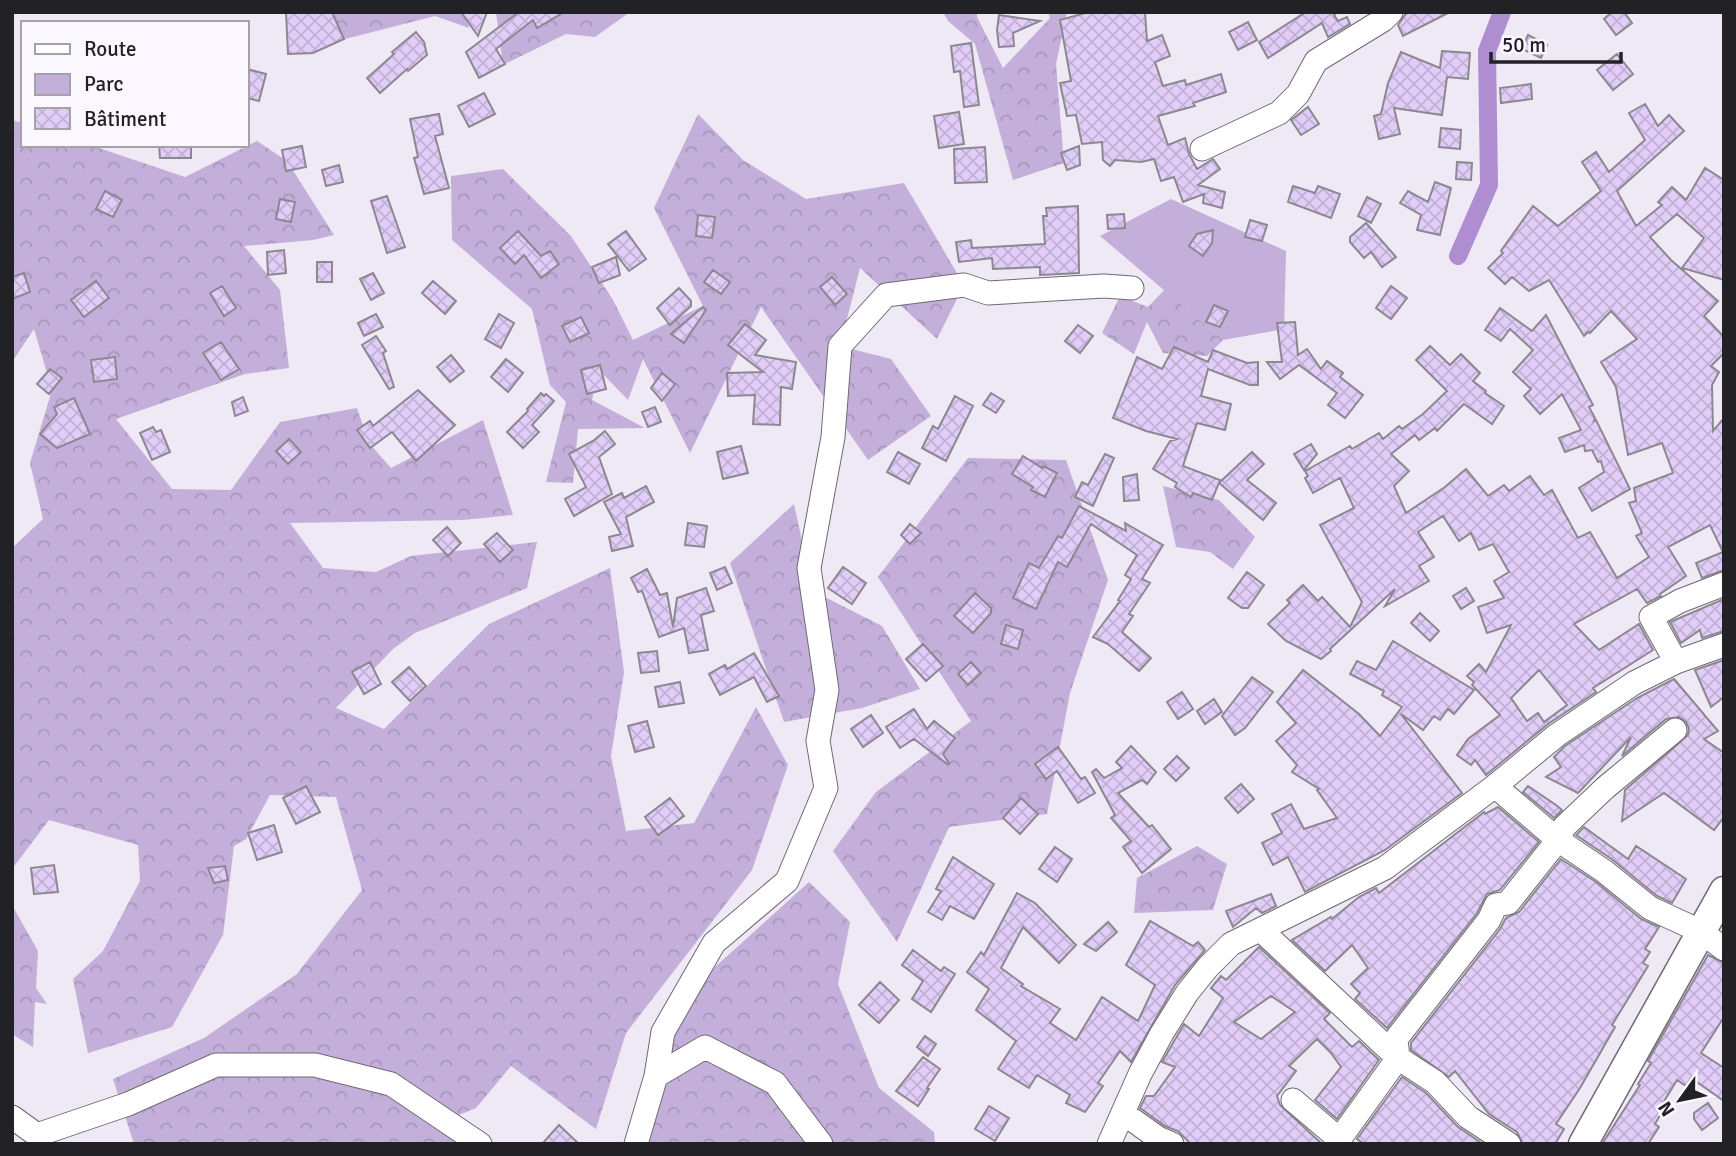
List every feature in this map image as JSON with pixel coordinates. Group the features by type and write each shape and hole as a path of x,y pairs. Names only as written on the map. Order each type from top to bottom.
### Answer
{"main road":[{"path":"1583,1144 1724,891"}],"street":[{"path":"1202,149 1279,113 1298,94 1316,61 1383,20 1391,12"},
{"path":"636,1144 656,1076 663,1032 714,943 788,881 826,788 818,741 827,690 809,568 832,437 840,346 886,295 964,285 988,293 1104,286 1132,288"},
{"path":"1676,662 1650,617 1680,601 1724,584"},
{"path":"1114,1141 1123,1113 1146,1063 1187,993 1231,944 1385,868 1566,729 1634,682 1676,662 1724,645"},
{"path":"1293,1100 1345,1139 1398,1058 1396,1040 1489,920 1496,905 1508,903 1572,819 1675,730"},
{"path":"1495,786 1558,840 1604,871 1650,908 1700,932 1724,949"},
{"path":"1262,931 1398,1058 1435,1082 1468,1117 1509,1144"},
{"path":"656,1076 705,1047 775,1083 821,1144"},
{"path":"12,1117 37,1135 128,1104 216,1065 315,1065 391,1084 480,1144"},
{"path":"1123,1113 1157,1138 1172,1144"}],"green space":[{"path":"327,12 466,12 469,28 435,16 310,48"},
{"path":"496,12 630,12 595,37 566,34 503,65"},
{"path":"943,12 977,12 977,17 1003,68 1050,18 1048,12 1067,12 1056,64 1064,163 1013,180 975,44 948,21"},
{"path":"698,114 743,160 806,199 904,183 964,285 937,339 860,268 840,346 891,359 931,416 868,460 761,307 690,453 643,359 628,400 598,369 592,400 645,428 578,429 573,483 546,482 566,402 550,385 532,309 452,240 451,176 503,169 571,236 613,300 633,340 703,306 654,208"},
{"path":"12,120 21,122 21,147 96,147 185,177 257,141 287,161 334,235 313,240 244,246 280,290 289,368 245,374 116,419 172,489 231,490 280,422 357,408 369,443 391,468 483,420 513,515 463,520 290,523 323,568 376,572 411,556 537,542 527,588 415,633 393,649 336,708 384,729 489,624 610,568 624,672 611,756 626,831 694,823 756,707 788,765 752,870 626,1033 596,1129 511,1066 476,1108 435,1125 457,1144 134,1144 113,1079 204,1038 297,974 362,890 336,797 270,795 246,839 234,846 223,935 172,1027 88,1053 73,979 103,951 140,881 138,845 49,820 12,869 12,548 43,519 30,463 52,390 34,329 12,362"},
{"path":"1171,199 1286,251 1284,329 1223,340 1100,236"},
{"path":"1164,290 1223,340 1207,356 1163,353 1147,322 1134,354 1102,333 1120,296 1148,307"},
{"path":"968,458 1066,460 1108,580 1070,693 1047,814 949,827 897,942 833,851 876,792 971,721 878,577"},
{"path":"1163,486 1219,500 1255,537 1233,569 1210,552 1176,547"},
{"path":"794,504 813,591 882,626 920,689 862,708 784,722 730,563"},
{"path":"1197,846 1227,864 1213,910 1134,913 1137,878"},
{"path":"809,882 850,922 838,984 879,1088 934,1132 935,1144 645,1144 684,995"},
{"path":"12,905 38,951 36,988 47,1004 35,1002 33,1047 12,1034"}],"building":[{"path":"286,12 332,12 344,39 313,53 288,54"},
{"path":"461,12 487,12 478,36"},
{"path":"519,12 564,12 537,28 533,20 496,49 505,64 479,78 466,52"},
{"path":"1089,12 1145,12 1147,41 1162,35 1170,56 1155,62 1163,86 1185,80 1186,85 1221,74 1226,92 1193,103 1195,106 1158,116 1168,145 1185,138 1197,169 1213,159 1220,169 1198,185 1225,192 1222,208 1203,203 1204,194 1183,202 1174,177 1161,181 1154,159 1141,162 1115,160 1110,166 1103,160 1102,142 1082,144 1076,115 1067,116 1060,83 1071,81 1060,20"},
{"path":"1306,12 1338,12 1334,15 1338,21 1347,17 1350,24 1328,37 1322,23 1268,58 1259,42"},
{"path":"1409,12 1450,12 1403,36 1398,25"},
{"path":"1612,12 1624,12 1632,23 1616,35 1604,19"},
{"path":"999,15 1040,21 1013,33 1014,46 999,47"},
{"path":"1248,22 1257,40 1238,50 1229,32"},
{"path":"416,32 424,42 427,55 380,93 367,78"},
{"path":"1528,35 1547,45 1541,58 1522,49"},
{"path":"971,43 979,105 964,107 960,71 954,72 951,46"},
{"path":"1442,51 1470,53 1468,79 1447,77 1442,115 1394,108 1400,134 1379,139 1374,116 1381,114 1388,83 1401,52 1440,68"},
{"path":"1617,54 1633,74 1613,90 1597,70"},
{"path":"248,69 266,74 259,101 248,98"},
{"path":"1531,84 1532,99 1501,103 1500,88"},
{"path":"484,93 495,114 469,127 458,106"},
{"path":"1645,104 1658,126 1669,115 1684,131 1617,191 1636,226 1662,205 1658,202 1672,187 1686,200 1705,168 1724,180 1724,280 1682,268 1704,238 1677,214 1650,237 1671,260 1718,301 1704,316 1724,337 1724,353 1711,366 1719,372 1712,385 1713,431 1724,418 1724,570 1702,578 1696,563 1723,552 1710,525 1668,547 1686,576 1660,594 1661,596 1647,603 1637,589 1574,624 1599,650 1639,624 1653,650 1593,688 1596,692 1548,724 1486,775 1475,760 1471,765 1457,755 1468,739 1500,715 1467,676 1479,664 1486,672 1511,625 1487,633 1478,607 1504,598 1494,581 1509,572 1493,544 1479,550 1471,533 1459,541 1443,516 1418,532 1434,557 1419,566 1429,581 1385,606 1395,589 1321,659 1286,641 1268,624 1290,603 1287,600 1303,585 1318,601 1322,597 1350,627 1362,602 1320,525 1354,508 1340,478 1313,493 1305,478 1308,476 1305,471 1379,433 1383,439 1399,426 1402,429 1447,391 1416,360 1430,346 1450,365 1461,354 1480,373 1473,381 1504,406 1492,424 1464,404 1437,431 1435,428 1419,440 1415,435 1391,454 1409,471 1394,486 1406,513 1466,469 1488,496 1504,485 1509,491 1530,476 1544,495 1552,490 1578,538 1590,532 1617,578 1649,557 1636,536 1642,533 1629,503 1636,501 1634,488 1673,473 1662,443 1628,455 1616,387 1601,362 1637,339 1611,311 1584,336 1549,280 1529,291 1512,277 1505,284 1488,268 1503,253 1501,251 1533,206 1558,226 1601,191 1582,162 1596,152 1609,172 1645,140 1629,113","holes":["1539,670 1567,705 1544,722 1538,713 1527,721 1511,698"]},
{"path":"1308,107 1319,124 1301,135 1291,120"},
{"path":"959,112 964,144 939,148 934,116"},
{"path":"439,114 443,134 435,136 449,188 424,194 414,158 418,157 410,119"},
{"path":"1441,128 1461,130 1460,149 1439,147"},
{"path":"302,146 306,167 286,171 282,150"},
{"path":"1079,146 1080,165 1067,170 1061,153"},
{"path":"159,147 191,147 191,158 160,158"},
{"path":"985,147 987,182 955,183 954,149"},
{"path":"1457,162 1472,163 1471,180 1456,179"},
{"path":"339,165 343,182 326,186 322,170"},
{"path":"1435,182 1451,188 1440,235 1417,230 1421,215 1400,203 1408,191 1428,202"},
{"path":"1293,186 1315,193 1318,186 1340,194 1331,218 1288,202"},
{"path":"105,191 122,200 113,217 96,209"},
{"path":"387,196 405,247 387,253 371,201"},
{"path":"1367,197 1381,204 1371,223 1358,216"},
{"path":"280,199 295,202 291,222 276,219"},
{"path":"1078,206 1079,273 1040,275 1040,267 993,269 992,258 959,262 956,242 971,240 972,248 1045,244 1043,216 1047,216 1046,208"},
{"path":"1124,214 1125,228 1108,229 1107,215"},
{"path":"698,215 715,217 712,238 696,236"},
{"path":"1250,220 1267,225 1262,241 1245,237"},
{"path":"1366,223 1396,257 1382,267 1371,252 1364,258 1350,242 1350,237"},
{"path":"1213,230 1212,243 1203,256 1189,246 1197,234"},
{"path":"518,231 541,256 550,251 559,264 541,278 524,255 515,264 500,248"},
{"path":"626,231 646,259 629,271 608,244"},
{"path":"284,250 286,273 268,275 267,252"},
{"path":"616,257 620,275 599,283 592,267"},
{"path":"317,262 332,262 332,282 317,282"},
{"path":"713,270 730,282 721,294 704,282"},
{"path":"24,273 30,292 12,299 12,277"},
{"path":"373,273 384,293 371,300 360,279"},
{"path":"832,277 847,294 835,305 820,287"},
{"path":"96,281 109,298 84,317 71,300"},
{"path":"433,281 456,301 445,314 422,293"},
{"path":"222,286 236,308 224,316 210,293"},
{"path":"1391,286 1407,298 1391,319 1376,308"},
{"path":"679,288 691,301 691,306 670,325 657,308"},
{"path":"1214,305 1228,311 1220,327 1206,322"},
{"path":"703,307 706,310 684,343 671,334"},
{"path":"1500,308 1532,331 1546,315 1593,405 1589,407 1594,421 1596,420 1630,489 1592,511 1579,488 1604,472 1601,461 1598,462 1592,450 1585,451 1584,445 1565,452 1559,438 1581,430 1562,394 1540,414 1524,396 1531,389 1513,372 1533,350 1510,329 1501,341 1485,330"},
{"path":"376,314 383,327 364,336 358,323"},
{"path":"499,314 514,323 501,348 485,339"},
{"path":"581,317 589,333 570,342 562,326"},
{"path":"1295,322 1298,355 1307,349 1321,369 1327,361 1343,373 1340,377 1363,395 1345,418 1328,405 1337,393 1299,365 1280,379 1267,362 1282,362 1277,323"},
{"path":"745,324 766,340 755,355 796,362 792,389 781,387 780,425 753,424 755,395 728,396 727,373 763,372 728,345"},
{"path":"1078,325 1093,336 1080,353 1065,341"},
{"path":"376,336 386,351 383,353 394,387 389,389 362,345"},
{"path":"221,342 239,369 221,380 203,353"},
{"path":"1174,347 1208,362 1213,350 1247,363 1258,362 1258,385 1250,385 1208,369 1201,396 1231,404 1225,430 1197,423 1183,466 1220,480 1212,500 1193,493 1191,497 1175,487 1177,483 1153,469 1170,441 1177,439 1113,418 1137,357 1162,369"},
{"path":"451,355 464,371 450,382 437,367"},
{"path":"115,357 117,379 94,382 91,360"},
{"path":"506,359 523,373 508,392 491,377"},
{"path":"600,365 606,389 587,394 581,370"},
{"path":"50,369 62,378 49,394 37,384"},
{"path":"662,373 675,384 662,401 651,388"},
{"path":"418,390 455,425 416,461 392,432 370,448 357,430 370,421 373,426"},
{"path":"541,393 554,401 532,425 539,432 523,448 507,432"},
{"path":"991,393 1004,401 996,413 983,405"},
{"path":"955,396 973,406 946,461 922,448 933,426 938,429"},
{"path":"243,397 248,411 235,416 232,402"},
{"path":"74,398 90,434 57,448 40,434 57,414 54,407"},
{"path":"655,407 661,422 648,427 642,412"},
{"path":"153,427 156,432 161,430 170,452 152,460 140,433"},
{"path":"605,431 615,444 599,457 612,494 574,516 565,499 586,487 569,454"},
{"path":"289,439 301,452 288,464 276,451"},
{"path":"1311,444 1317,454 1304,470 1294,454"},
{"path":"741,446 748,473 723,479 717,452"},
{"path":"898,452 920,464 909,484 887,472"},
{"path":"1252,452 1264,464 1247,480 1276,503 1263,520 1219,483"},
{"path":"1105,454 1114,458 1093,506 1075,497 1082,482 1088,485"},
{"path":"1023,456 1042,468 1043,466 1057,473 1045,497 1031,490 1033,487 1012,474"},
{"path":"1137,474 1139,500 1124,501 1123,477"},
{"path":"646,486 654,502 626,517 633,546 612,551 609,537 621,534 604,502 622,493 624,498"},
{"path":"1079,506 1126,531 1125,523 1163,545 1142,579 1150,583 1129,614 1133,616 1122,632 1151,658 1139,671 1108,644 1093,637 1120,601 1118,600 1131,579 1125,575 1137,555 1091,524 1067,567 1058,562 1036,609 1013,598 1029,563 1039,568 1058,536 1062,538"},
{"path":"688,523 707,526 704,547 685,545"},
{"path":"910,524 921,533 910,544 901,535"},
{"path":"447,527 461,543 448,556 433,540"},
{"path":"497,533 513,550 500,562 484,544"},
{"path":"725,567 732,583 717,590 710,573"},
{"path":"843,567 866,583 852,604 828,588"},
{"path":"647,569 660,595 667,593 673,627 677,598 706,588 714,611 701,615 708,650 689,653 684,628 659,637 642,591 638,592 631,578"},
{"path":"1247,572 1264,585 1248,608 1242,608 1228,598"},
{"path":"1466,588 1474,601 1461,609 1453,596"},
{"path":"975,593 991,608 991,613 973,633 954,616"},
{"path":"1724,599 1724,631 1702,638 1700,630 1681,643 1670,622"},
{"path":"1420,613 1439,631 1430,641 1411,623"},
{"path":"1006,625 1023,630 1018,649 1001,644"},
{"path":"1393,641 1474,690 1454,714 1448,709 1440,720 1434,716 1423,730 1401,714 1462,793 1385,850 1305,892 1288,857 1273,865 1262,843 1282,833 1272,814 1291,804 1304,829 1337,818 1317,790 1319,789 1292,772 1297,765 1276,741 1296,723 1277,702 1303,670 1359,714 1380,736 1402,707 1382,695 1384,691 1350,674 1357,661 1376,670"},
{"path":"923,644 943,666 926,681 906,659"},
{"path":"657,651 659,671 641,673 638,653"},
{"path":"754,653 779,696 767,702 754,677 720,695 709,674 725,665 727,669"},
{"path":"1724,660 1724,697 1711,707 1695,670"},
{"path":"370,662 381,684 364,694 352,672"},
{"path":"971,662 981,673 968,685 958,674"},
{"path":"409,667 426,686 410,701 392,682"},
{"path":"1252,677 1273,692 1245,728 1235,735 1222,716"},
{"path":"1674,679 1718,731 1704,739 1724,753 1724,817 1714,830 1664,793 1622,821 1625,790 1688,735 1686,722 1679,717 1666,719 1622,756 1631,737 1578,793 1546,777 1561,767 1554,757 1565,746 1637,698"},
{"path":"680,682 684,703 659,707 655,687"},
{"path":"1182,692 1193,709 1178,719 1167,702"},
{"path":"1214,699 1222,712 1205,724 1197,711"},
{"path":"914,709 927,729 934,721 955,738 943,754 949,763 914,739 900,748 886,727"},
{"path":"871,715 883,733 863,747 851,729"},
{"path":"647,721 654,747 635,752 628,726"},
{"path":"1131,746 1156,772 1147,784 1142,780 1118,793 1149,827 1152,825 1171,849 1142,873 1123,847 1131,841 1111,818 1115,815 1092,772 1096,769 1104,778 1122,768 1116,762"},
{"path":"1058,747 1081,779 1085,777 1095,793 1078,803 1057,771 1046,779 1035,764"},
{"path":"1177,756 1189,768 1176,781 1164,769"},
{"path":"1241,784 1254,799 1238,813 1225,798"},
{"path":"306,786 320,812 296,824 283,798"},
{"path":"1528,786 1562,810 1554,818 1523,792"},
{"path":"670,798 684,816 658,835 645,817"},
{"path":"1021,798 1038,814 1020,834 1003,818"},
{"path":"1498,807 1539,842 1500,890 1487,894 1477,913 1387,1028 1355,999 1360,993 1351,984 1368,968 1352,945 1325,971 1292,940 1331,917 1332,919 1359,897 1376,888 1379,893 1484,812 1485,814"},
{"path":"274,825 282,852 257,860 248,833"},
{"path":"1584,827 1628,859 1636,846 1686,879 1672,903 1657,896 1613,860 1576,835"},
{"path":"1055,847 1072,859 1057,882 1039,869"},
{"path":"953,857 994,884 974,919 950,906 942,920 928,912 941,891 936,889"},
{"path":"1561,859 1596,882 1641,919 1659,927 1645,949 1650,952 1643,963 1648,966 1612,1025 1615,1027 1580,1088 1556,1124 1564,1129 1555,1144 1523,1144 1517,1132 1489,1114 1455,1071 1449,1077 1411,1050 1411,1043 1506,918 1519,912"},
{"path":"54,865 58,892 34,894 31,868"},
{"path":"225,866 228,880 214,883 208,868"},
{"path":"1017,893 1035,903 1076,945 1059,963 1023,927 1001,968 1023,984 1021,986 1060,1009 1050,1023 1076,1040 1102,997 1138,1021 1155,985 1126,965 1150,921 1193,946 1198,942 1205,950 1175,985 1131,1062 1120,1051 1098,1083 1103,1086 1085,1112 1066,1103 1070,1095 1037,1075 1029,1088 998,1069 1016,1041 976,1010 989,989 967,972 981,952 984,955"},
{"path":"1271,894 1276,906 1262,913 1256,908 1233,927 1226,911"},
{"path":"1108,922 1117,932 1096,951 1084,944"},
{"path":"1259,947 1330,1013 1324,1019 1352,1047 1359,1041 1379,1060 1337,1119 1315,1100 1341,1067 1331,1053 1317,1039 1289,1066 1296,1071 1277,1096 1280,1105 1322,1144 1191,1144 1178,1131 1165,1126 1140,1108 1146,1096 1154,1096 1175,1067 1162,1062 1184,1024 1199,1036 1223,998 1211,988 1221,976 1226,980","holes":["1271,996 1295,1012 1261,1039 1234,1022"]},
{"path":"913,950 941,971 944,967 955,974 931,1012 912,999 923,981 902,965"},
{"path":"1708,955 1724,963 1724,1017 1701,1053 1724,1068 1724,1101 1691,1078 1686,1086 1677,1080 1660,1108 1663,1110 1655,1124 1659,1127 1648,1144 1602,1144 1640,1085 1638,1084 1651,1063 1648,1061"},
{"path":"880,982 899,1000 879,1023 859,1005"},
{"path":"925,1036 936,1044 928,1056 917,1047"},
{"path":"923,1057 940,1069 918,1106 896,1091"},
{"path":"1402,1077 1426,1093 1458,1127 1483,1144 1364,1144 1357,1139"},
{"path":"1708,1103 1718,1118 1702,1130 1694,1119 1694,1113"},
{"path":"989,1106 1009,1118 995,1141 975,1129"},
{"path":"559,1125 579,1144 542,1144"}],"waterway":[{"path":"1458,256 1489,185 1487,51 1502,12"}]}
